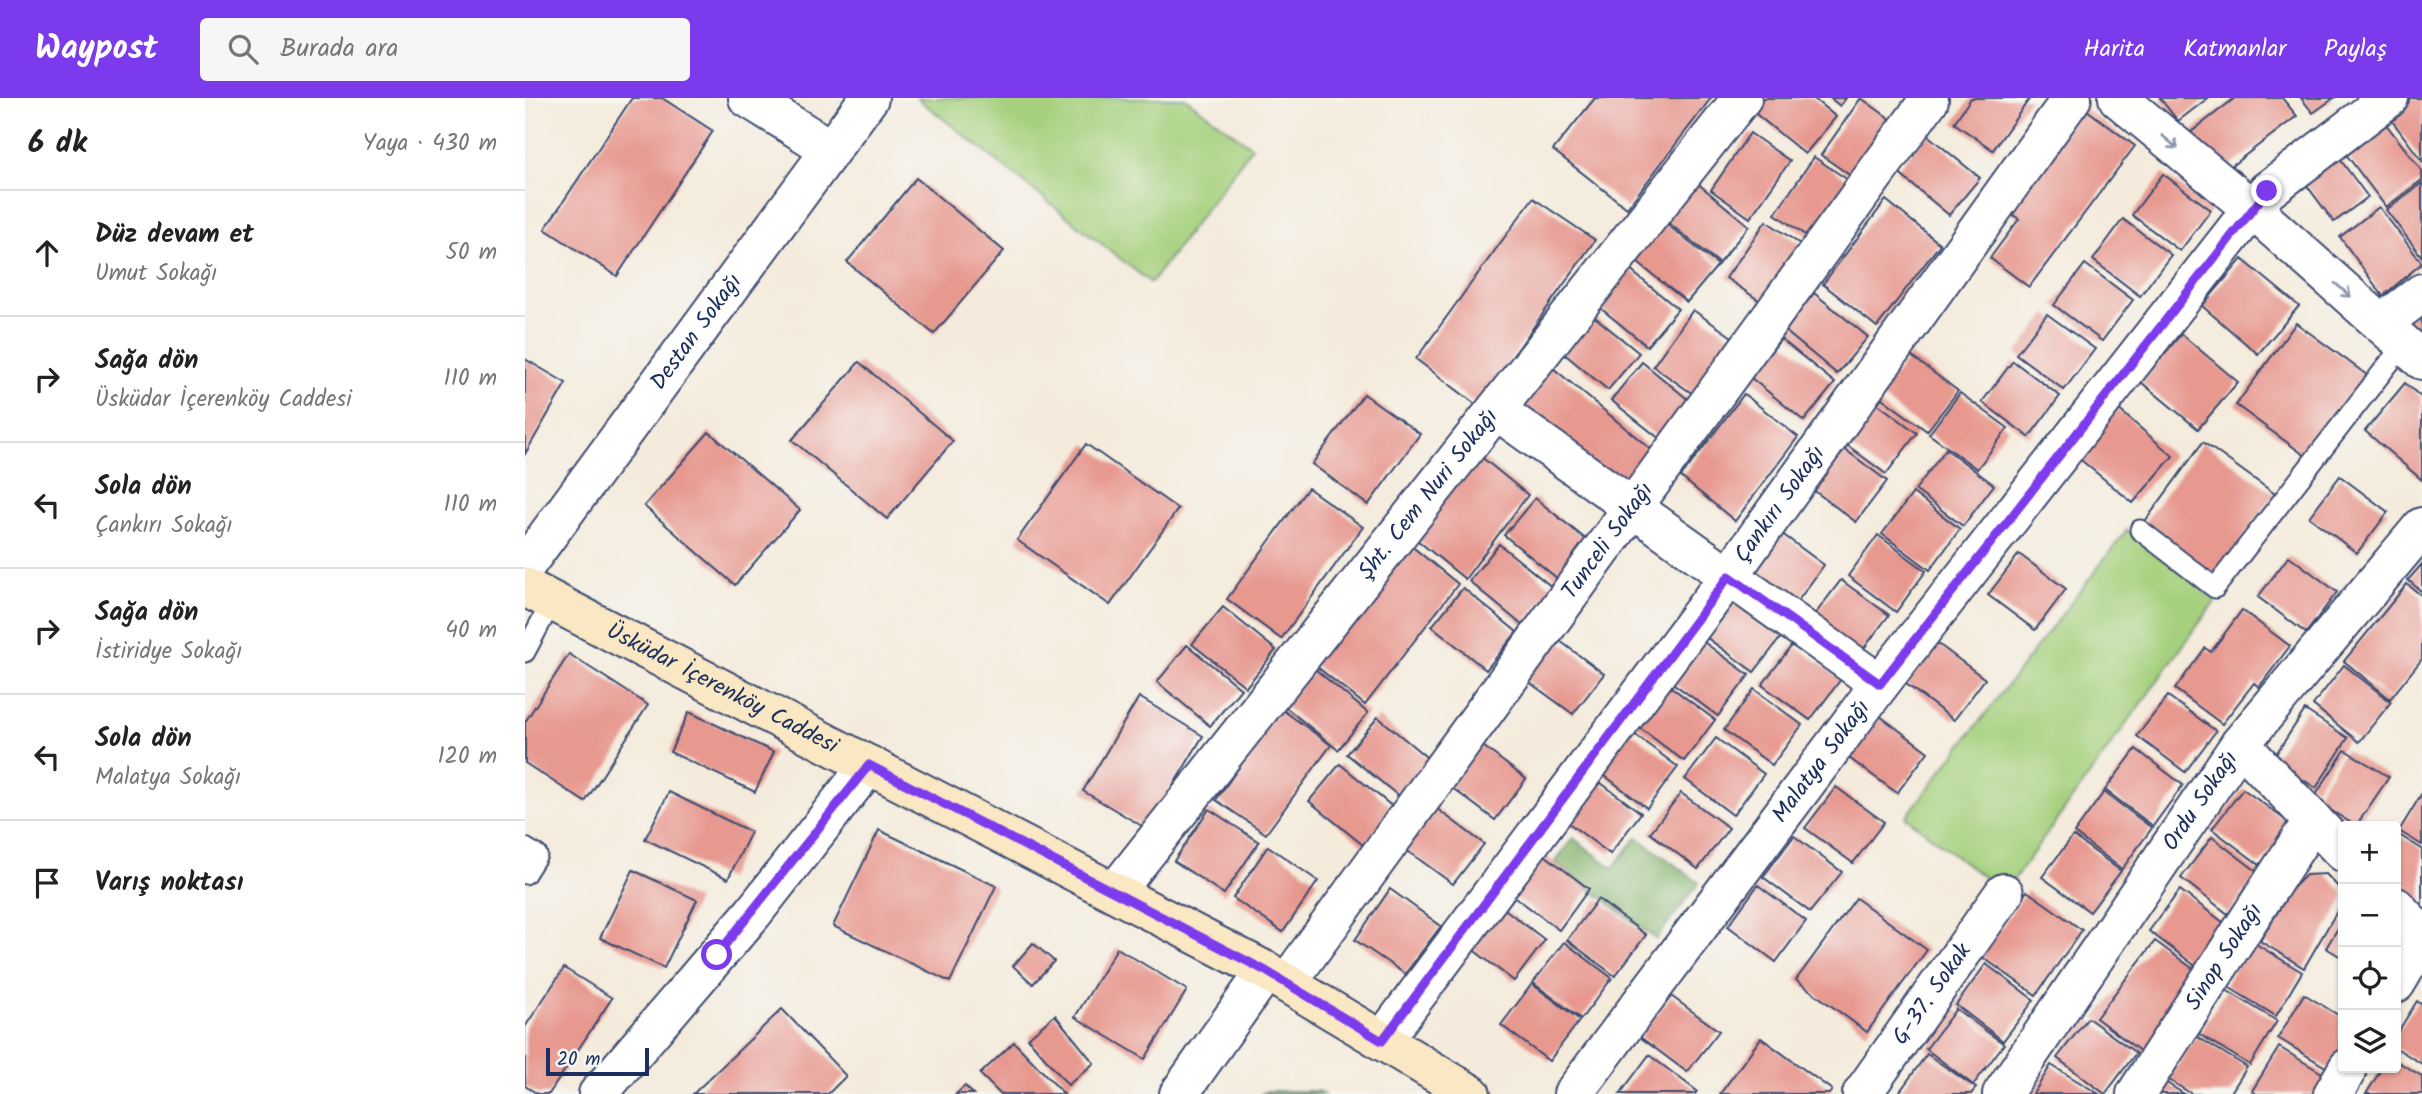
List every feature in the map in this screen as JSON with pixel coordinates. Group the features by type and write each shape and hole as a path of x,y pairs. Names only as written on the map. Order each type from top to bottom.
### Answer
{"main road":[{"name":"Üsküdar İçerenköy Caddesi","path":"539,594 1276,977 1471,1094"}],"street":[{"path":"748,98 830,149"},
{"name":"Destan Sokağı","path":"525,566 869,98"},
{"name":"Şht. Cem Nuri Sokağı","path":"1115,892 1742,98"},
{"name":"Çankırı Sokağı","path":"1382,1041 1729,576 2072,98"},
{"path":"2118,98 2252,209 2403,342 2422,293"},
{"name":"Malatya Sokağı","path":"1573,1094 1880,684 2252,209 2267,191 2389,98"},
{"name":"Tunceli Sokağı","path":"1179,1094 1276,977 1633,508 1929,100"},
{"path":"1496,410 1880,684"},
{"name":"Ordu Sokağı","path":"2002,1094 2240,744 2422,527"},
{"path":"2240,744 2338,847"},
{"path":"598,1094 753,913 869,765"},
{"name":"Sinop Sokağı","path":"2136,1094 2313,820"},
{"name":"G-37. Sokak","path":"1862,1094 2004,893"},
{"path":"2401,919 2415,954"},
{"path":"2333,1094 2345,1073"}],"lane":[{"path":"2140,530 2215,588 2403,342"},
{"path":"525,652 539,594"},
{"path":"525,848 537,855 525,874"}],"green space":[{"path":"917,98 1185,98 1252,147 1151,283"},
{"path":"2127,530 2216,600 2004,893 1906,817"},
{"path":"1637,837 1699,883 1656,939 1555,862 1573,838 1613,868"},
{"path":"1268,1091 1318,1091 1323,1094 1261,1094"}],"building":[{"path":"632,98 662,98 713,131 617,276 545,229"},
{"path":"1595,98 1711,98 1627,208 1553,150"},
{"path":"1761,98 1813,98 1836,117 1805,154 1751,110"},
{"path":"1830,98 1846,98 1840,106"},
{"path":"1861,98 1900,126 1861,183 1821,155"},
{"path":"1971,98 2030,98 1993,150 1954,123"},
{"path":"2160,98 2208,98 2178,121"},
{"path":"2235,98 2282,98 2297,116 2218,176 2186,136"},
{"path":"2301,98 2334,98 2313,113"},
{"path":"2410,98 2422,98 2422,161 2387,114"},
{"path":"2083,107 2135,146 2029,287 1990,258 2019,219 2006,210"},
{"path":"2382,119 2422,171 2422,180 2386,207 2342,149"},
{"path":"1750,133 1790,161 1750,218 1711,190"},
{"path":"1926,134 1980,178 1949,215 1896,171"},
{"path":"2333,150 2368,197 2334,222 2299,175"},
{"path":"1814,157 1854,184 1814,241 1775,214"},
{"path":"2163,174 2211,210 2180,251 2132,215"},
{"path":"916,178 1004,251 934,334 847,262"},
{"path":"1696,182 1749,226 1719,263 1665,220"},
{"path":"2422,183 2422,257 2386,210"},
{"path":"1533,198 1595,240 1478,406 1416,359"},
{"path":"1886,200 1940,244 1877,327 1823,284"},
{"path":"2379,207 2422,263 2383,296 2340,237"},
{"path":"2123,219 2171,255 2140,296 2093,260"},
{"path":"1766,221 1806,248 1766,305 1726,278"},
{"path":"1664,222 1718,265 1687,302 1633,259"},
{"path":"2242,259 2299,306 2258,354 2202,306"},
{"path":"2085,264 2133,300 2102,341 2054,305"},
{"path":"1624,265 1678,309 1647,346 1593,302"},
{"path":"1814,293 1868,337 1837,374 1784,330"},
{"path":"2422,303 2422,336 2406,316"},
{"path":"1585,309 1639,353 1608,390 1555,346"},
{"path":"1693,310 1732,337 1693,394 1653,366"},
{"path":"2047,314 2095,349 2064,390 2016,354"},
{"path":"2296,323 2367,375 2307,457 2236,405"},
{"path":"2181,334 2238,382 2198,429 2141,382"},
{"path":"1781,339 1835,383 1804,421 1750,377"},
{"path":"1910,355 1958,391 1927,431 1879,396"},
{"path":"525,359 566,383 525,454"},
{"path":"2013,361 2060,396 2029,437 1982,402"},
{"path":"859,362 953,441 887,519 792,440"},
{"path":"1642,362 1696,406 1665,443 1611,400"},
{"path":"1547,363 1653,451 1623,489 1517,400"},
{"path":"2405,383 2422,398 2422,480 2365,431"},
{"path":"1960,393 2008,428 1977,469 1929,434"},
{"path":"1364,394 1420,434 1368,505 1312,464"},
{"path":"1744,394 1798,437 1735,521 1681,477"},
{"path":"1870,398 1917,433 1886,474 1839,439"},
{"path":"2117,408 2173,456 2133,503 2076,456"},
{"path":"709,432 800,510 735,585 644,506"},
{"path":"2203,442 2275,494 2215,576 2143,524"},
{"path":"1086,444 1178,509 1110,605 1017,540"},
{"path":"1839,445 1887,481 1856,522 1808,486"},
{"path":"1946,449 1994,485 1963,526 1915,490"},
{"path":"1474,451 1528,495 1465,579 1411,535"},
{"path":"2340,476 2388,512 2357,553 2309,517"},
{"path":"1308,488 1363,527 1281,639 1227,599"},
{"path":"1913,493 1960,529 1930,570 1882,534"},
{"path":"1535,498 1589,542 1558,579 1504,535"},
{"path":"1777,530 1824,565 1794,606 1746,571"},
{"path":"1878,535 1926,571 1896,612 1848,576"},
{"path":"1404,540 1458,584 1365,705 1311,662"},
{"path":"1499,544 1553,588 1522,625 1469,581"},
{"path":"2019,554 2066,589 2035,630 1988,595"},
{"path":"2289,556 2337,592 2306,633 2258,597"},
{"path":"2422,564 2422,592 2408,580"},
{"path":"1841,580 1889,615 1858,656 1810,621"},
{"path":"2407,584 2422,596 2422,659 2390,699 2344,661"},
{"path":"1463,588 1517,632 1486,670 1432,626"},
{"path":"1738,596 1785,632 1754,672 1706,637"},
{"path":"1223,607 1276,650 1246,687 1192,644"},
{"path":"2242,610 2290,646 2259,687 2254,683 2222,724 2175,689 2205,648 2211,652"},
{"path":"1556,638 1604,674 1573,714 1525,679"},
{"path":"1701,640 1749,675 1718,716 1670,681"},
{"path":"1937,643 1985,679 1954,720 1906,684"},
{"path":"1793,644 1841,679 1810,720 1762,685"},
{"path":"1187,645 1241,689 1210,726 1157,682"},
{"path":"569,654 648,705 585,802 525,763 525,722"},
{"path":"2344,665 2391,702 2359,742 2313,705"},
{"path":"1315,669 1368,713 1338,750 1284,706"},
{"path":"1667,684 1715,720 1684,761 1636,725"},
{"path":"1754,689 1802,725 1772,765 1724,730"},
{"path":"2168,696 2216,731 2185,772 2137,736"},
{"path":"1139,697 1203,736 1147,829 1083,791"},
{"path":"1280,708 1331,745 1266,834 1216,800"},
{"path":"2305,710 2348,738 2316,788 2272,760"},
{"path":"689,712 774,752 755,792 670,752"},
{"path":"1880,716 1928,752 1897,793 1849,758"},
{"path":"1378,717 1431,761 1401,798 1347,754"},
{"path":"1630,731 1678,767 1647,808 1600,772"},
{"path":"1716,738 1764,774 1733,815 1685,779"},
{"path":"1479,743 1526,779 1495,820 1447,784"},
{"path":"2136,749 2183,785 2153,826 2105,790"},
{"path":"2345,750 2389,777 2359,821 2348,821 2313,799"},
{"path":"1340,764 1394,808 1363,845 1309,801"},
{"path":"1593,777 1641,813 1610,854 1562,818"},
{"path":"1836,787 1884,822 1853,863 1805,828"},
{"path":"2243,789 2291,824 2260,865 2212,829"},
{"path":"669,792 751,832 728,879 645,839"},
{"path":"2104,792 2152,828 2122,869 2074,833"},
{"path":"1681,793 1729,828 1698,869 1650,833"},
{"path":"2422,793 2422,845 2401,832 2401,828"},
{"path":"1436,808 1484,844 1453,884 1405,849"},
{"path":"1209,809 1259,842 1224,894 1174,861"},
{"path":"879,830 996,886 950,982 833,926"},
{"path":"1794,836 1842,872 1810,912 1763,877"},
{"path":"2073,836 2121,871 2090,912 2042,877"},
{"path":"2401,836 2422,849 2422,909 2401,896"},
{"path":"2212,837 2259,873 2228,914 2181,878"},
{"path":"1268,846 1318,881 1283,932 1233,898"},
{"path":"1542,853 1589,889 1559,930 1511,894"},
{"path":"633,870 697,900 664,968 600,938"},
{"path":"2326,874 2338,887 2338,910 2304,968 2260,941 2291,890 2306,875"},
{"path":"1758,885 1806,921 1776,962 1728,926"},
{"path":"1390,889 1441,926 1405,974 1355,940"},
{"path":"2180,890 2228,926 2197,967 2149,931"},
{"path":"2027,891 2082,930 2036,995 1981,956"},
{"path":"1856,898 1927,950 1867,1032 1796,980"},
{"path":"1598,899 1646,935 1615,976 1567,940"},
{"path":"1498,904 1545,940 1514,981 1467,945"},
{"path":"2338,928 2338,955 2326,948"},
{"path":"2155,941 2203,976 2144,1054 2096,1018"},
{"path":"2251,941 2302,972 2276,1016 2225,985"},
{"path":"1564,942 1612,978 1581,1019 1533,983"},
{"path":"1033,943 1054,961 1033,984 1013,966"},
{"path":"1117,948 1187,990 1145,1059 1075,1017"},
{"path":"1986,964 2034,1000 2003,1041 1956,1005"},
{"path":"564,968 612,998 549,1094 538,1094 525,1086 525,1027"},
{"path":"1532,984 1580,1020 1549,1061 1501,1025"},
{"path":"2226,990 2277,1021 2250,1065 2199,1034"},
{"path":"2304,994 2338,1015 2338,1054 2329,1069 2278,1038"},
{"path":"1671,996 1719,1031 1687,1072 1640,1037"},
{"path":"2417,1001 2422,1005 2422,1064 2401,1051 2401,1027"},
{"path":"782,1009 846,1076 828,1094 693,1094"},
{"path":"1956,1009 2004,1044 1973,1085 1926,1049"},
{"path":"1055,1015 1094,1063 1068,1085 1028,1038"},
{"path":"2088,1018 2136,1053 2105,1094 2057,1058"},
{"path":"2196,1036 2247,1067 2230,1094 2192,1094 2169,1080"},
{"path":"1761,1038 1832,1090 1829,1094 1720,1094"},
{"path":"1014,1042 1064,1094 1000,1094 980,1074"},
{"path":"2279,1047 2330,1078 2320,1094 2257,1094 2252,1091"},
{"path":"1927,1054 1976,1088 1971,1094 1898,1094"},
{"path":"1649,1055 1697,1091 1695,1094 1620,1094"},
{"path":"2401,1064 2422,1076 2422,1094 2366,1094 2379,1073 2401,1073"},
{"path":"2051,1065 2099,1094 2033,1094"},
{"path":"2162,1080 2184,1094 2154,1094"},
{"path":"965,1086 973,1094 956,1094"}],"route":[{"path":"717,955 869,765 1266,971 1382,1041 1729,576 1880,684 2267,191"}]}
